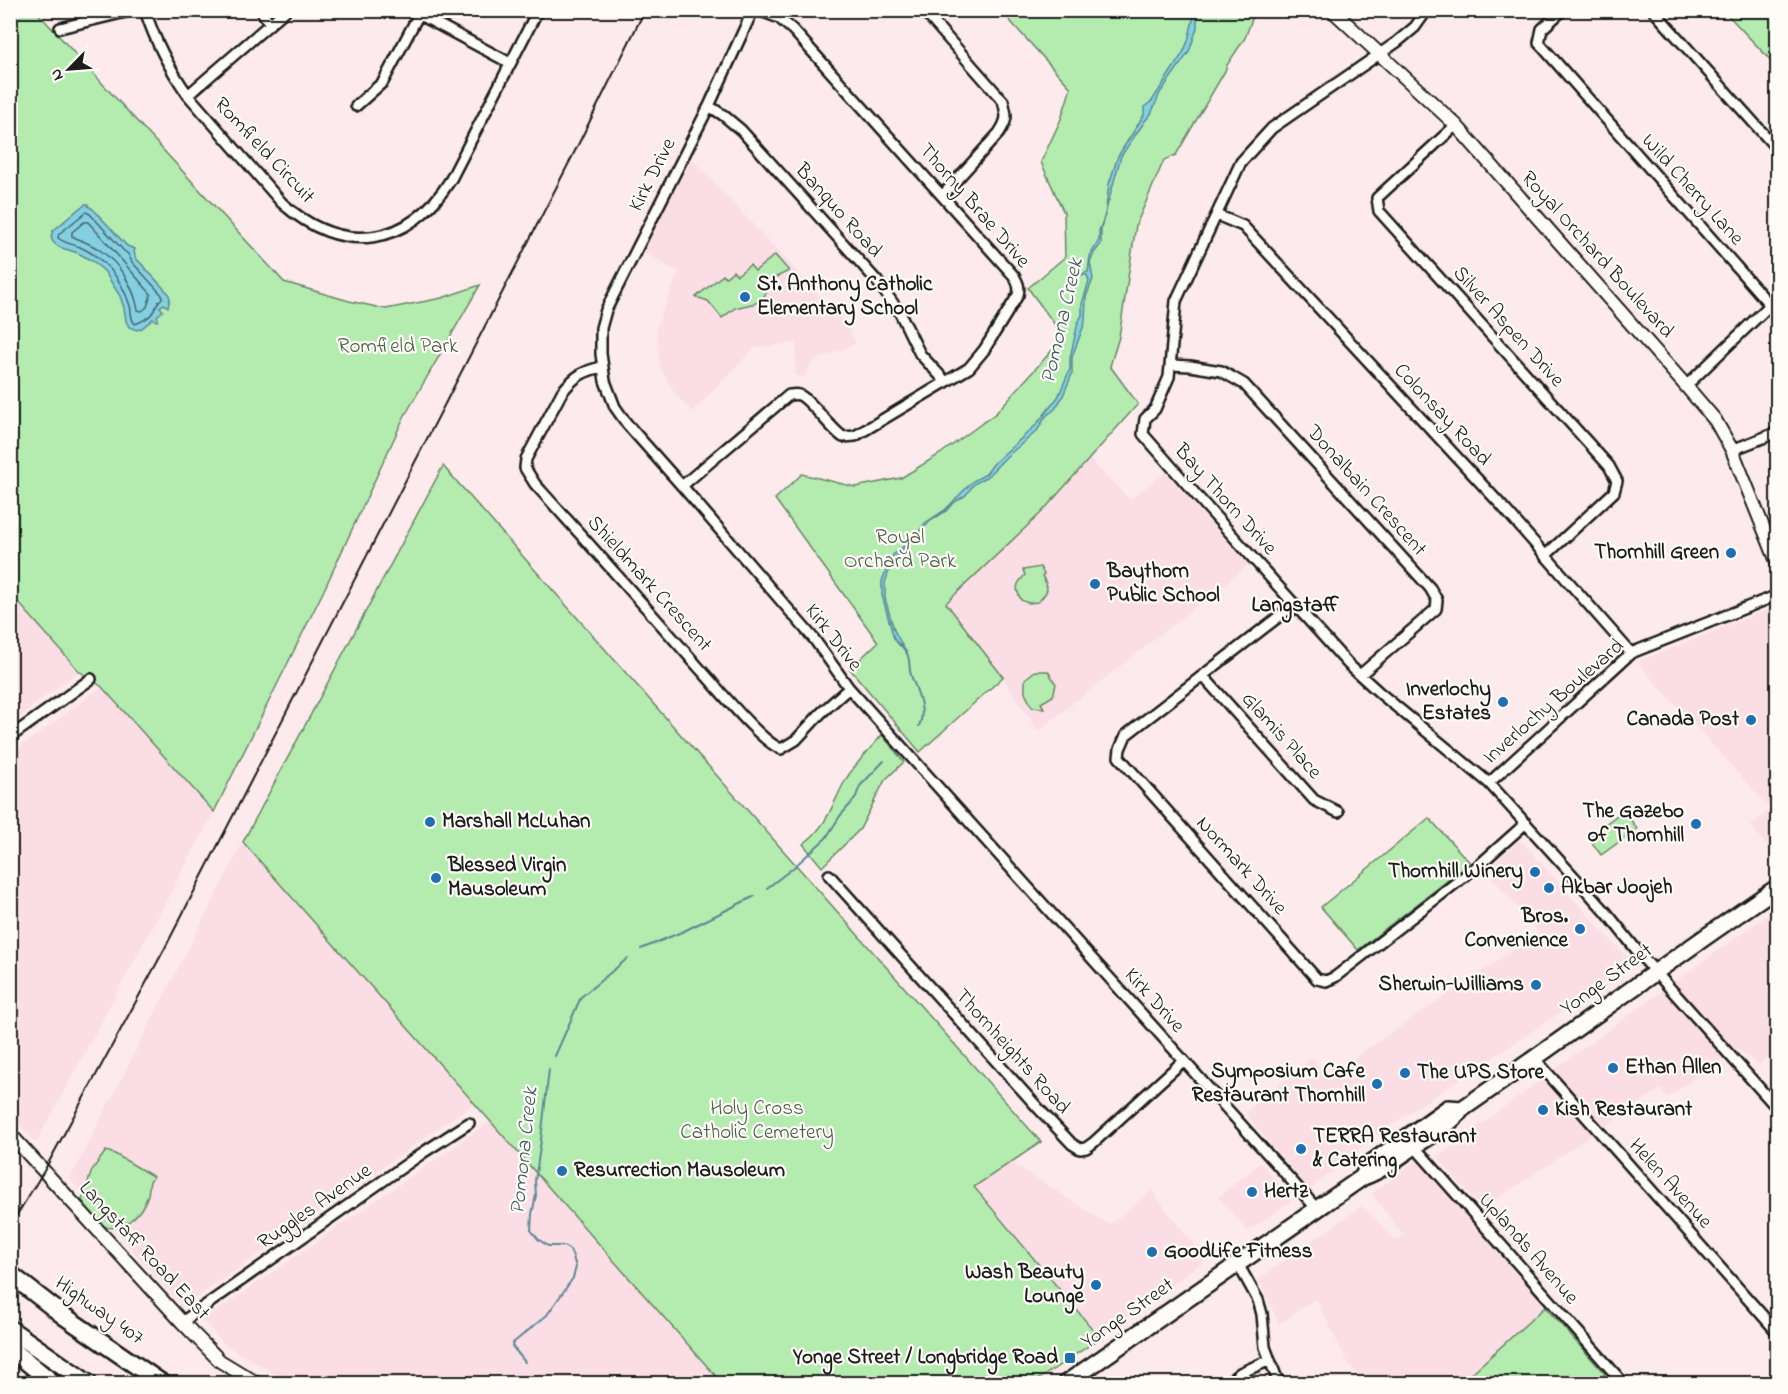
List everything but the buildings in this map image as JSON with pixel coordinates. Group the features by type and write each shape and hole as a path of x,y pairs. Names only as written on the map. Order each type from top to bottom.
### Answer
{"highway":[{"name":"Highway 407","path":"10,1274 163,1383"},
{"path":"11,1329 89,1383"},
{"path":"10,1348 54,1383"}],"main road":[{"name":"Yonge Street","path":"1065,1383 1363,1177 1367,1166 1411,1142 1448,1108 1462,1109 1535,1059 1656,970 1778,887"}],"street":[{"path":"60,28 134,10"},
{"name":"Romfield Circuit","path":"145,10 161,52 177,81 282,202 311,225 343,236 368,238 383,236 402,228 419,217 435,202 451,179 538,10"},
{"path":"261,10 270,24"},
{"path":"188,95 286,10"},
{"name":"Kirk Drive","path":"753,10 709,106 606,310 600,341 602,367 615,407 627,424 814,639 849,688 1317,1209"},
{"name":"Thorny Brae Drive","path":"682,486 789,395 800,395 805,398 837,433 848,438 855,436 969,368 984,350 1018,294 1019,288 1014,276 793,30 778,18 758,10"},
{"path":"923,10 1003,101 1007,113 999,133 942,196"},
{"name":"Royal Orchard Boulevard","path":"1332,10 1456,125 1715,420 1732,450 1778,564"},
{"name":"Bay Thorn Drive","path":"1427,10 1415,27 1272,128 1241,162 1176,301 1169,377 1155,410 1145,419 1143,434 1360,675 1489,783 1778,1108"},
{"name":"Wild Cherry Lane","path":"1563,10 1542,29 1539,43 1770,305 1686,386"},
{"path":"1653,10 1778,150"},
{"path":"356,106 384,82 415,12 510,63"},
{"name":"Banquo Road","path":"709,106 741,130 877,281 900,313 921,354 946,382"},
{"name":"Silver Aspen Drive","path":"1456,125 1377,198 1379,211 1609,466 1617,481 1614,492 1545,556"},
{"name":"Colonsay Road","path":"1217,215 1243,226 1502,506 1631,653"},
{"name":"Donalbain Crescent","path":"1171,365 1221,371 1244,384 1430,588 1437,600 1436,609 1360,675"},
{"name":"Shieldmark Crescent","path":"602,367 587,370 569,383 562,392 526,459 525,468 535,484 717,688 775,747 781,749 796,740 821,712 849,688"},
{"path":"1732,450 1778,432"},
{"name":"Inverlochy Boulevard","path":"1489,783 1631,653 1778,595"},
{"name":"Normark Drive","path":"1295,604 1126,735 1119,758 1317,979 1326,981 1335,977 1479,865 1526,823"},
{"name":"Glamis Place","path":"1203,676 1314,800 1338,812"},
{"path":"10,738 91,679"},
{"name":"Thornheights Road","path":"829,875 1039,1109 1072,1144 1080,1149 1093,1143 1183,1061"},
{"name":"Helen Avenue","path":"1535,1059 1778,1333"},
{"name":"Ruggles Avenue","path":"182,1322 424,1152 469,1123"},
{"name":"Langstaff Road East","path":"10,1134 220,1361 258,1383"},
{"name":"Uplands Avenue","path":"1411,1142 1617,1381"},
{"path":"1238,1264 1258,1300 1262,1314 1265,1347 1279,1383"},
{"path":"1226,1383 1240,1373 1270,1360"}],"shaded area":[{"name":"St. Anthony Catholic Elementary School","path":"692,159 845,323 856,343 813,362 804,377 795,375 797,342 754,348 692,412 674,392 660,367 656,328 679,272 641,251"},
{"name":"Baythorn Public School","path":"1089,459 1130,500 1165,472 1248,565 1038,731 1003,677 945,603 1041,513"},
{"path":"10,594 79,671 11,723 10,723"},
{"path":"1777,606 1777,858 1751,826 1771,809 1637,662"},
{"path":"102,687 214,812 36,1143 11,1115 11,754"},
{"path":"1520,840 1633,965 1376,1135 1309,1190 1245,1113 1312,1058 1327,1076 1539,933 1486,870"},
{"path":"243,842 474,1103 183,1307 70,1179"},
{"path":"1777,908 1777,1051 1758,1065 1737,1048 1668,1097 1660,1089 1482,1209 1438,1157"},
{"path":"491,1121 722,1383 290,1383 226,1345 202,1321"},
{"path":"1417,1160 1545,1307 1461,1383 1362,1383 1346,1359 1316,1298 1279,1324 1259,1279 1362,1206 1396,1241 1404,1236 1372,1194"},
{"path":"1011,1162 1109,1225 1152,1191 1205,1260 1100,1338 974,1186"},
{"path":"1260,1163 1291,1197 1290,1202 1248,1231 1218,1197"}],"green space":[{"name":"Romfield Park","path":"10,11 36,11 284,282 386,309 442,298 480,285 404,417 324,590 214,812 102,687 79,671 11,594"},
{"name":"Royal Orchard Park","path":"1001,11 1255,11 1245,38 1176,155 1164,160 1136,225 1119,337 1110,366 1138,404 1041,513 946,603 1003,677 920,752 850,669 878,642 775,499 802,474 855,487 901,478 940,454 996,413 1064,337 1028,288 1065,257 1064,213 1041,162 1061,119 1071,88"},
{"path":"1724,11 1777,11 1777,67"},
{"path":"775,255 789,271 776,277 763,298 756,303 735,308 722,318 708,301 696,297 723,275 726,277 733,271 737,275 750,265 755,271"},
{"name":"Holy Cross Catholic Cemetery","path":"443,466 1041,1142 974,1187 1100,1338 1033,1383 722,1383 243,842"},
{"path":"1040,567 1047,587 1046,593 1038,602 1028,603 1021,600 1017,586 1025,575 1023,570"},
{"path":"1035,671 1048,671 1056,684 1053,696 1041,703 1044,708 1032,707 1025,693 1025,679"},
{"path":"882,735 904,762 885,780 860,829 822,867 803,844 824,822 850,773"},
{"path":"1624,810 1637,829 1601,855 1588,837"},
{"path":"1429,818 1470,863 1358,950 1321,907"},
{"path":"106,1151 154,1177 150,1181 148,1195 141,1210 129,1222 114,1228 98,1223 82,1200 92,1170"},
{"path":"1545,1307 1605,1374 1595,1383 1461,1383"}],"water":[{"path":"1195,11 1199,11 1197,28 1189,52 1160,93 1151,114 1121,156 1105,212 1109,184 1118,156 1144,115 1144,107 1152,101 1183,53"},
{"path":"85,204 93,209 127,246 135,249 136,258 168,293 170,298 168,307 164,304 160,307 163,311 157,316 157,321 153,319 137,330 129,327 120,296 105,272 94,262 78,253 59,247 53,242 51,237 53,231"},
{"path":"1104,219 1101,228 1101,244 1090,263 1093,279 1086,297 1085,322 1072,357 1072,374 1062,398 1055,409 1046,416 1037,431 987,477 974,484 966,495 929,522 915,540 892,561 885,583 885,598 894,630 902,645 900,646 894,639 882,595 882,581 889,563 893,555 916,536 925,523 945,510 973,481 986,474 994,463 1036,425 1058,397 1070,369 1070,358 1089,281 1087,275 1081,274 1088,272 1090,256 1099,240 1099,231"}],"waterway":[{"name":"Pomona Creek","path":"900,644 907,654 911,675 920,700 922,713 919,726"},
{"name":"Pomona Creek","path":"767,888 826,838 840,816 855,799 860,786 884,761"},
{"name":"Pomona Creek","path":"641,949 684,931 755,896"},
{"name":"Pomona Creek","path":"555,1056 581,997 628,958"},
{"name":"Pomona Creek","path":"525,1362 512,1346 513,1343 547,1315 573,1278 576,1267 570,1250 564,1246 548,1246 531,1230 549,1069"}],"railway":[{"path":"10,1226 44,1171 165,948 574,153 645,10"}],"place":[{"name":"St. Anthony Catholic Elementary School","path":"745,297"},
{"name":"Thornhill Green","path":"1731,553"},
{"name":"Baythorn Public School","path":"1095,584"},
{"name":"Inverlochy Estates","path":"1503,702"},
{"name":"Canada Post","path":"1751,720"},
{"name":"Marshall McLuhan","path":"430,822"},
{"name":"The Gazebo of Thornhill","path":"1696,824"},
{"name":"Thornhill Winery","path":"1535,872"},
{"name":"Blessed Virgin Mausoleum","path":"436,878"},
{"name":"Akbar Joojeh","path":"1549,888"},
{"name":"Bros. Convenience","path":"1580,929"},
{"name":"Sherwin-Williams","path":"1536,985"},
{"name":"Ethan Allen","path":"1613,1068"},
{"name":"The UPS Store","path":"1405,1073"},
{"name":"Symposium Cafe Restaurant Thornhill","path":"1377,1084"},
{"name":"Kish Restaurant","path":"1543,1110"},
{"name":"TERRA Restaurant & Catering","path":"1301,1149"},
{"name":"Resurrection Mausoleum","path":"562,1171"},
{"name":"Hertz","path":"1252,1192"},
{"name":"GoodLife Fitness","path":"1152,1252"},
{"name":"Wash Beauty Lounge","path":"1096,1285"},
{"name":"Yonge Street / Longbridge Road","path":"1070,1358"}],"district":[{"name":"Langstaff","path":"1295,606"}]}
